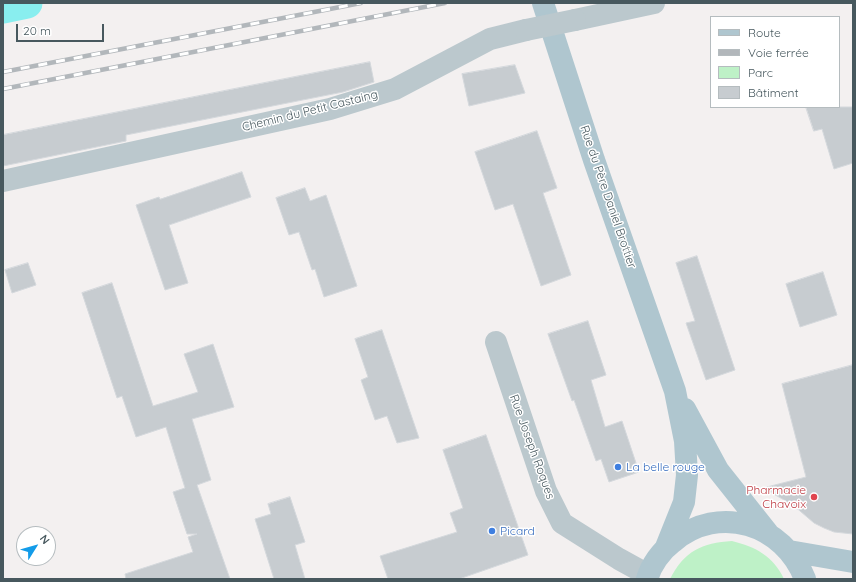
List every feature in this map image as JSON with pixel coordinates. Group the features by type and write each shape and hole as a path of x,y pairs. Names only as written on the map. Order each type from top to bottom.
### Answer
{"main road":[{"name":"Rue du Père Daniel Brottier","path":"543,3 594,160 675,390 685,441 687,476 684,502 666,547"},
{"name":"Rue du Père Daniel Brottier","path":"675,390 718,470 768,533"},
{"path":"648,577 656,560 666,547 680,535 697,527 714,523 733,522 750,525 768,533 779,541 789,551 800,566 805,579"},
{"path":"789,551 853,562"}],"street":[{"name":"Chemin du Petit Castaing","path":"3,181 330,109 363,100 395,89 490,39 654,3"},
{"name":"Rue Joseph Roques","path":"496,342 546,491 562,523 648,577"}],"green space":[{"path":"732,541 749,546 769,558 780,571 784,579 670,579 675,569 681,562 695,550 712,544"}],"building":[{"path":"370,62 374,82 343,92 126,135 126,141 3,166 3,135"},
{"path":"515,65 525,93 469,106 462,74"},
{"path":"853,107 853,163 834,169 822,129 814,131 806,108"},
{"path":"537,131 557,188 543,193 571,275 541,286 513,204 495,210 475,152"},
{"path":"242,172 251,197 169,225 188,283 165,290 136,205 159,197 160,199"},
{"path":"305,188 310,201 326,195 357,286 324,297 315,269 312,270 299,232 289,235 276,198"},
{"path":"697,256 735,370 706,380 686,323 695,321 676,263"},
{"path":"28,263 36,285 12,293 5,270"},
{"path":"823,272 837,315 800,327 786,284"},
{"path":"112,283 153,406 198,392 184,354 213,344 234,407 192,419 211,480 197,485 230,579 126,579 125,574 193,552 188,537 197,534 187,534 173,492 185,488 166,427 136,437 122,396 117,398 82,293"},
{"path":"588,321 606,375 591,380 605,427 622,421 639,472 609,482 601,459 596,461 574,400 572,401 548,334"},
{"path":"382,330 419,438 397,443 387,416 375,420 361,380 368,377 355,339"},
{"path":"853,365 853,534 834,532 814,523 793,505 763,488 806,477 782,384"},
{"path":"486,435 528,555 459,579 388,579 380,556 457,532 450,513 463,508 443,450"},
{"path":"290,497 305,542 295,545 305,579 274,579 255,519 271,514 268,504"}],"waterway":[{"path":"3,8 27,3"}],"railway":[{"path":"3,72 361,3"},
{"path":"3,89 445,3"}],"place":[{"name":"La belle rouge","path":"618,467"},
{"name":"Pharmacie Chavoix","path":"814,497"},
{"name":"Picard","path":"492,531"}]}
